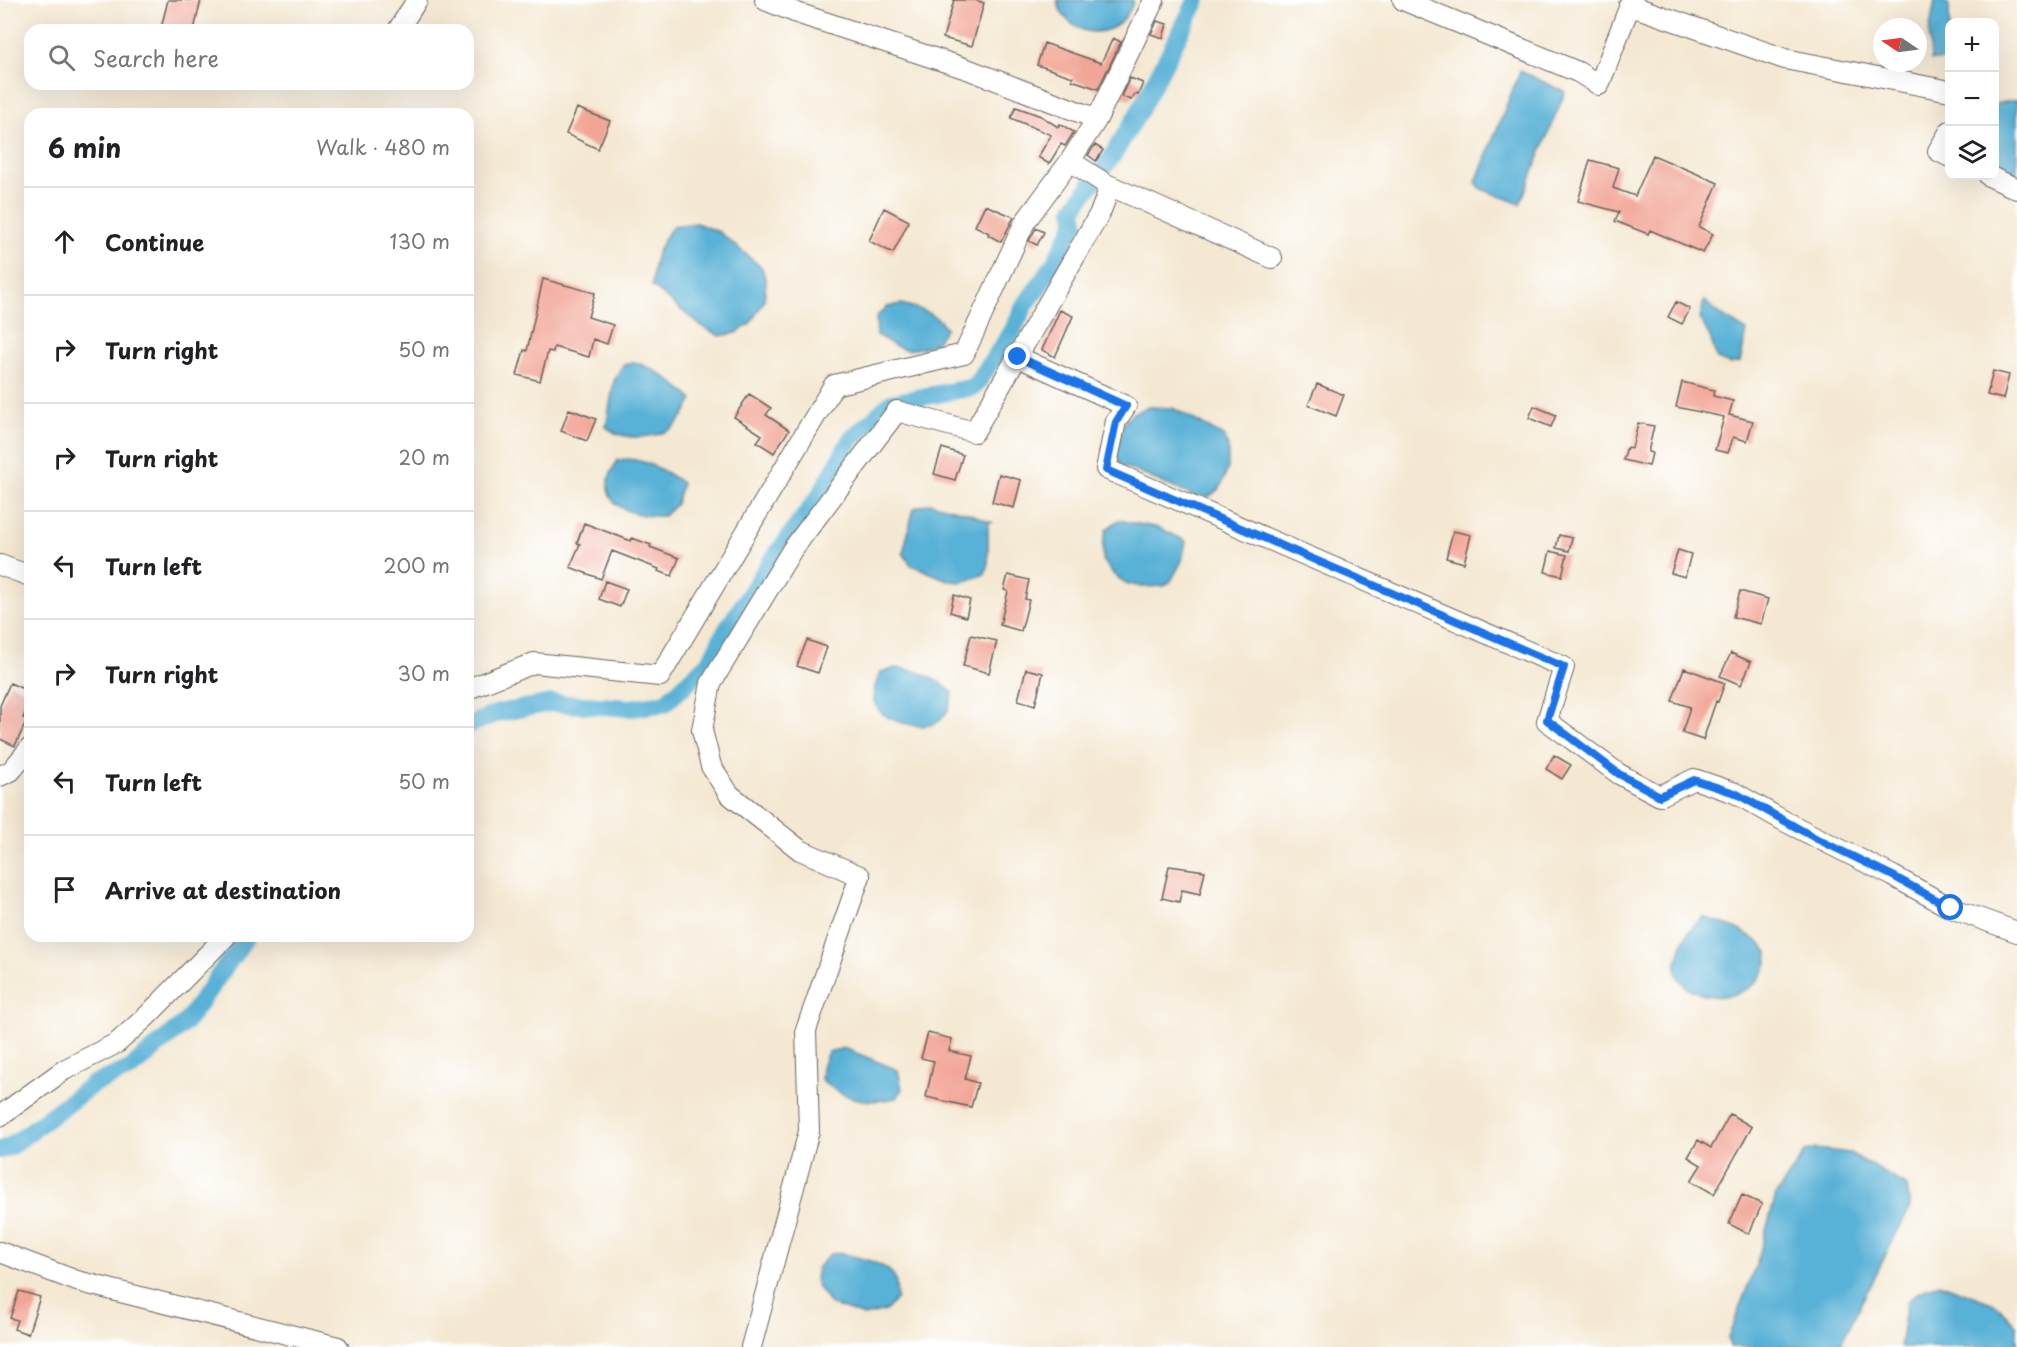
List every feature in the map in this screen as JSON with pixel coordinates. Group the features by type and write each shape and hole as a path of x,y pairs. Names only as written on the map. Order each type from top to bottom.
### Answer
{"street":[{"path":"402,24 417,0"},
{"path":"765,0 796,13 967,69 1097,119"},
{"path":"474,687 534,663 660,676 834,385 964,354 1025,222 1072,163 1097,119 1154,0"},
{"path":"1403,0 1578,72 1599,85 1630,2 1785,59 1945,90"},
{"path":"1945,140 1938,152 1945,155"},
{"path":"1072,163 1106,184 1272,258"},
{"path":"1998,180 2017,189"},
{"path":"751,1347 809,1131 806,1030 860,876 800,850 729,794 711,766 702,730 711,682 792,550 897,411 974,432 1100,213 1107,195 1106,184"},
{"path":"1018,357 1126,406 1116,422 1106,470 1564,667 1547,720 1619,774 1660,796 1694,780 1735,793 1792,826 1893,876 1951,908 2017,932"},
{"path":"0,565 24,574"},
{"path":"0,776 10,771 24,755"},
{"path":"0,1116 64,1070 117,1043 220,942"},
{"path":"0,1252 77,1281 338,1347"}],"water":[{"path":"1057,0 1133,0 1133,4 1120,23 1099,32 1078,28 1062,12"},
{"path":"1935,0 1942,0 1949,5 1949,18 1945,18 1945,60 1931,60 1929,32"},
{"path":"1520,71 1565,92 1520,204 1481,189 1476,182"},
{"path":"2017,100 2017,176 1999,166 1999,103"},
{"path":"696,223 719,232 762,268 766,282 764,301 750,324 736,333 720,336 701,326 652,286 657,254 673,226"},
{"path":"1704,300 1716,312 1747,331 1740,362 1729,364 1717,359 1710,337 1700,319"},
{"path":"901,304 926,312 942,323 946,328 936,343 911,350 893,345 877,335 876,317 887,307"},
{"path":"634,362 666,378 693,400 677,424 665,432 632,437 616,433 606,427 614,381 623,365"},
{"path":"1149,407 1173,408 1225,437 1228,447 1228,468 1220,488 1210,496 1196,497 1120,465 1116,453 1124,423 1133,413"},
{"path":"628,459 656,467 682,483 676,504 664,516 650,516 625,510 610,496 608,486 610,474 618,460"},
{"path":"930,503 992,522 988,523 988,567 985,574 963,582 950,581 911,565 903,553 914,508"},
{"path":"1118,520 1159,528 1186,541 1182,561 1171,581 1164,586 1142,587 1126,583 1114,575 1103,560 1103,544 1106,530"},
{"path":"896,668 927,676 953,693 950,705 938,722 923,726 903,723 879,710 874,696 880,672"},
{"path":"1703,917 1747,934 1768,952 1764,970 1754,984 1740,992 1724,996 1708,996 1693,991 1682,982 1676,969 1680,951 1688,932"},
{"path":"844,1048 898,1070 902,1089 896,1098 875,1101 856,1099 837,1091 821,1079 822,1067 828,1052"},
{"path":"1816,1149 1850,1153 1907,1186 1910,1207 1839,1347 1730,1347 1728,1338 1757,1262 1776,1195 1806,1151"},
{"path":"839,1253 871,1261 892,1273 896,1281 897,1298 886,1311 864,1316 830,1304 817,1286 815,1279 817,1268 830,1254"},
{"path":"1939,1283 1997,1305 2017,1326 2017,1347 1900,1347 1907,1302 1915,1294"}],"building":[{"path":"168,0 201,0 195,24 162,24"},
{"path":"954,0 975,0 984,3 972,46 943,38"},
{"path":"1157,21 1167,24 1163,38 1151,34"},
{"path":"1113,38 1121,42 1098,89 1072,80 1073,77 1037,65 1044,43 1101,63"},
{"path":"1130,78 1143,83 1138,95 1135,94 1131,100 1121,96"},
{"path":"1016,107 1041,116 1058,127 1060,124 1074,132 1065,146 1061,144 1049,164 1038,157 1051,135 1011,118"},
{"path":"577,108 610,121 598,149 566,134"},
{"path":"1095,145 1103,150 1096,161 1088,155"},
{"path":"1653,155 1718,183 1699,227 1713,234 1703,253 1650,230 1648,234 1615,221 1619,212 1578,201 1590,160 1619,168 1613,188 1635,196"},
{"path":"985,205 1014,217 1001,242 975,226"},
{"path":"884,208 909,221 893,253 869,241"},
{"path":"1036,228 1044,232 1037,245 1029,241"},
{"path":"543,279 595,293 588,317 613,325 607,344 593,339 589,357 554,347 553,352 548,351 540,381 517,375 524,350 527,351"},
{"path":"1676,302 1690,309 1682,324 1668,317"},
{"path":"1060,310 1073,316 1055,357 1042,350"},
{"path":"1993,371 2009,375 2003,399 1987,395"},
{"path":"1682,382 1714,390 1713,396 1733,401 1729,415 1753,421 1747,441 1733,437 1728,453 1715,450 1724,417 1676,407"},
{"path":"1317,384 1344,395 1336,416 1308,405"},
{"path":"749,394 771,408 766,415 789,430 774,453 757,442 762,435 734,417"},
{"path":"1534,406 1556,415 1551,427 1529,418"},
{"path":"569,409 596,419 587,441 561,431"},
{"path":"1638,423 1654,426 1648,452 1652,453 1649,466 1623,460 1627,447 1632,448"},
{"path":"942,448 963,455 955,480 934,474"},
{"path":"999,474 1021,480 1014,508 992,502"},
{"path":"584,523 631,541 632,538 651,545 650,547 679,558 672,576 612,551 601,579 570,567 580,544 577,543"},
{"path":"1453,531 1471,535 1464,563 1446,558"},
{"path":"1559,535 1572,538 1569,551 1556,548"},
{"path":"1678,550 1691,554 1685,577 1671,573"},
{"path":"1550,551 1567,555 1562,576 1545,572"},
{"path":"1008,575 1029,580 1025,599 1029,600 1021,631 1000,625 1008,591 1004,590"},
{"path":"605,581 627,589 620,607 599,599"},
{"path":"1740,591 1768,599 1761,624 1733,617"},
{"path":"954,595 970,600 966,617 950,612"},
{"path":"971,635 997,641 989,673 963,666"},
{"path":"807,640 827,647 818,673 797,666"},
{"path":"1731,653 1751,662 1741,685 1720,676"},
{"path":"1684,668 1725,683 1718,702 1716,701 1703,740 1682,733 1690,707 1672,701"},
{"path":"1026,669 1043,673 1035,705 1018,700"},
{"path":"10,683 24,689 24,726 15,746 0,739 0,706"},
{"path":"1554,755 1571,765 1562,779 1546,769"},
{"path":"1169,866 1205,871 1200,894 1182,890 1179,902 1162,898"},
{"path":"928,1033 952,1039 949,1051 971,1056 965,1079 978,1083 971,1107 926,1097 934,1061 921,1058"},
{"path":"1730,1114 1752,1127 1714,1194 1691,1181 1701,1165 1688,1157 1698,1140 1711,1148"},
{"path":"1742,1195 1762,1204 1749,1234 1729,1224"},
{"path":"19,1291 40,1297 28,1334 14,1329 17,1320 10,1318"}],"waterway":[{"path":"474,723 498,713 551,703 631,708 665,703 710,662 722,637 770,563 820,495 851,439 891,403 974,387 1012,332 1024,307 1054,264 1075,223 1074,208 1113,155 1139,112 1197,0"},
{"path":"0,1150 11,1146 93,1084 130,1069 186,1022 243,942"}],"route":[{"path":"1018,357 1126,406 1116,422 1106,470 1564,667 1547,720 1619,774 1660,796 1694,780 1735,793 1817,839 1893,876 1951,908"}]}
